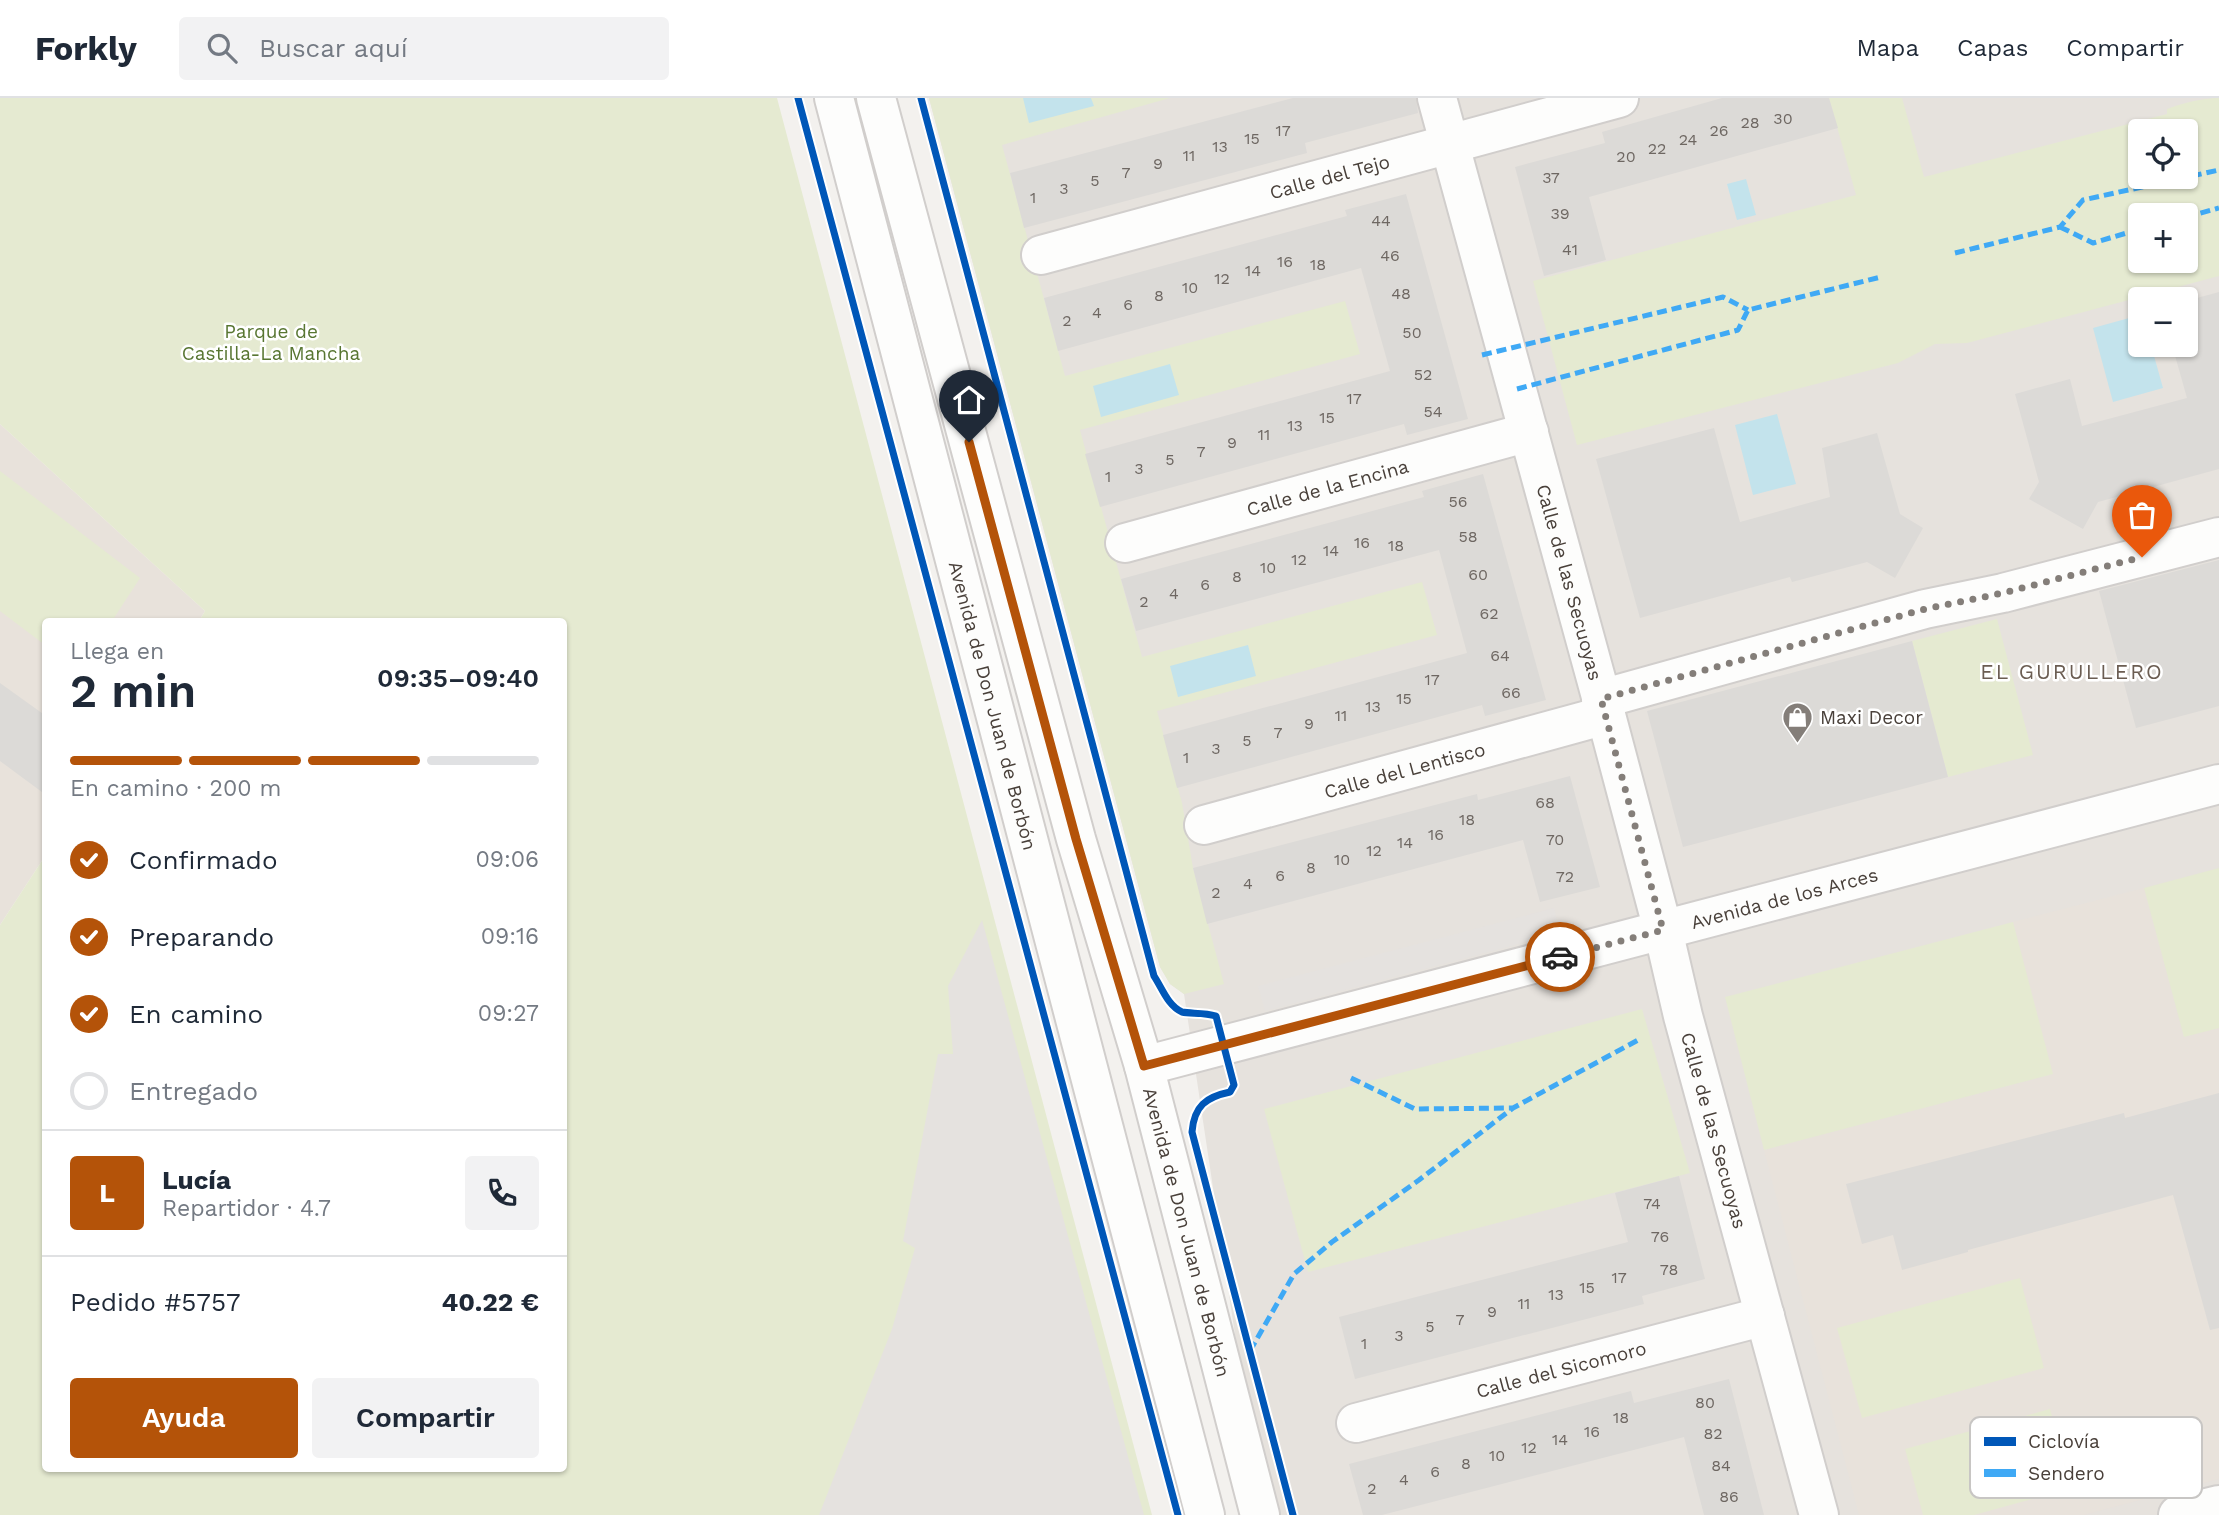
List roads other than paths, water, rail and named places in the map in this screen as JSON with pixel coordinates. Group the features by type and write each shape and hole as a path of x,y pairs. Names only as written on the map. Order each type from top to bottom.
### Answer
{"street":[{"name":"Avenida de Don Juan de Borbón","path":"834,98 1205,1515"},
{"name":"Avenida de Don Juan de Borbón","path":"876,98 1076,839 1144,1066 1260,1515"},
{"name":"Calle de las Secuoyas","path":"1437,98 1604,707 1683,1016 1819,1515"},
{"name":"Calle del Tejo","path":"1041,255 1619,98"},
{"name":"Calle de la Encina","path":"1125,543 1529,432"},
{"name":"Calle del Lentisco","path":"1204,825 1925,609 2003,593 2219,537"},
{"name":"Avenida de los Arces","path":"1144,1066 2219,784"},
{"name":"Calle del Sicomoro","path":"1356,1423 1765,1316"},
{"path":"2178,1515 2219,1504"}],"water":[{"path":"1023,98 1091,98 1094,106 1029,123"},
{"path":"1746,179 1756,215 1737,220 1727,184"},
{"path":"2128,318 2128,357 2154,357 2163,388 2113,402 2093,328"},
{"path":"1170,364 1179,395 1101,417 1093,386"},
{"path":"1777,414 1796,484 1753,495 1735,425"},
{"path":"1248,645 1256,676 1178,697 1170,666"}],"place":[{"name":"Maxi Decor","path":"1797,744"}],"district":[{"name":"EL GURULLERO","path":"2072,671"}],"park label":[{"name":"Parque de Castilla-La Mancha","path":"271,342"}]}
